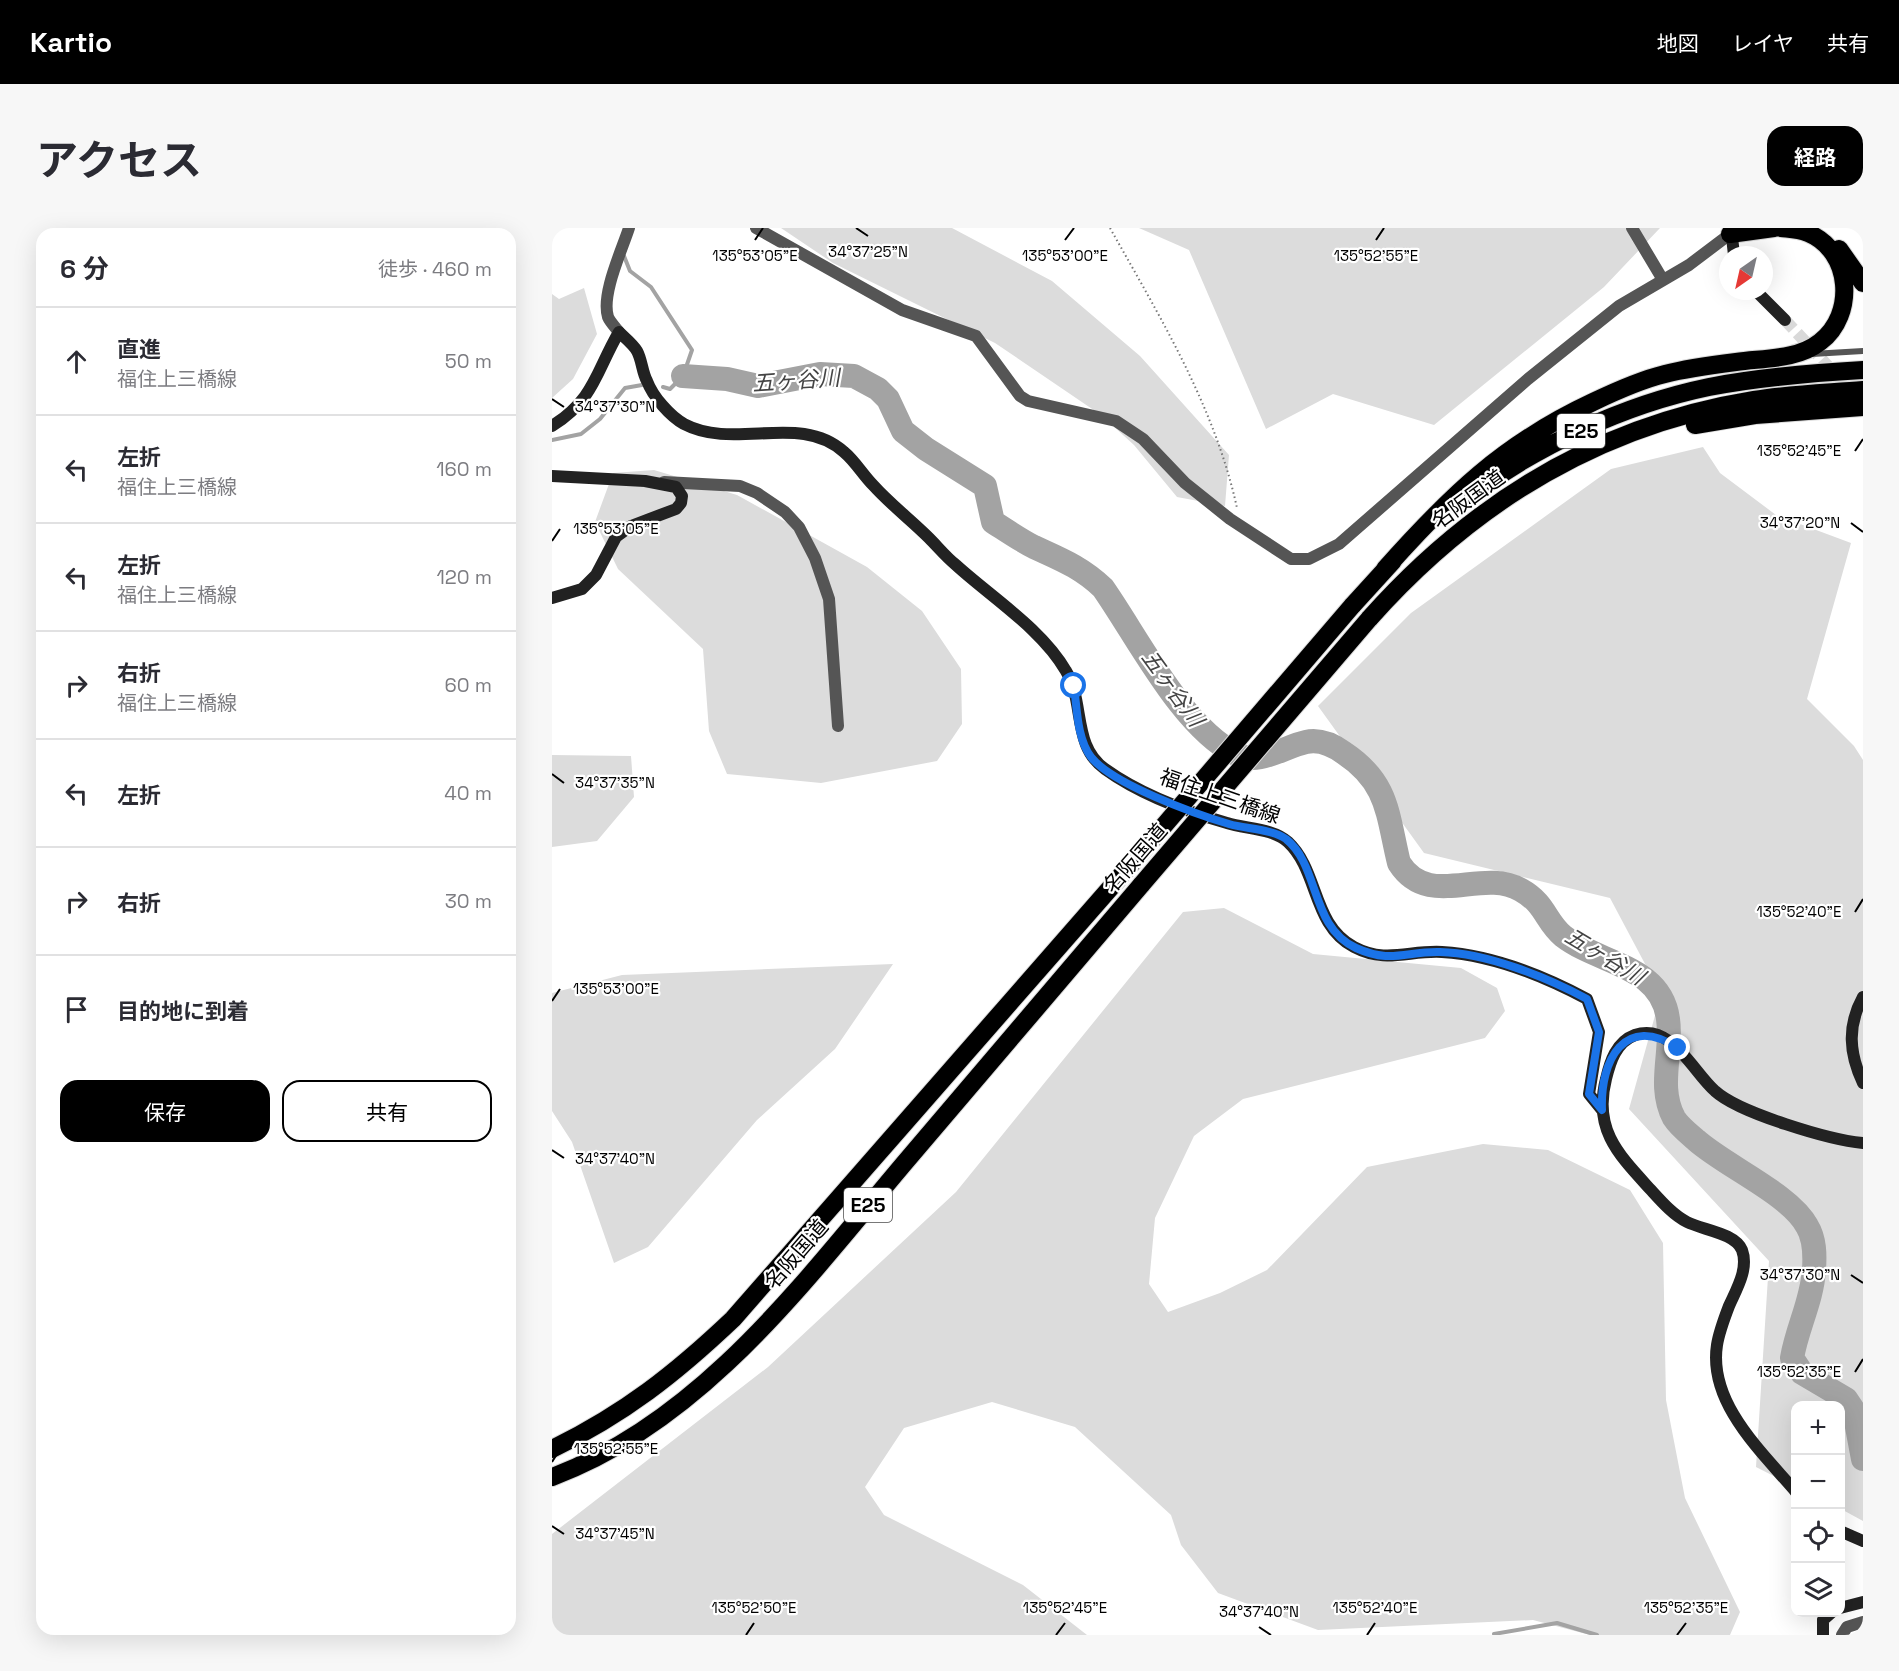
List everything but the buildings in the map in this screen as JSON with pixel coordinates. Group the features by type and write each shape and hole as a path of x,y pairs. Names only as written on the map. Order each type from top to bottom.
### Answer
{"highway":[{"path":"1730,231 1774,228"},
{"path":"1385,569 1462,487 1515,445 1544,427 1611,394 1662,375 1790,355 1819,343 1829,334 1842,311 1845,283 1840,267 1822,241 1808,233 1781,228"},
{"path":"1812,228 1836,245 1863,283"},
{"name":"名阪国道","path":"552,1449 619,1414 696,1355 733,1319 1126,870 1352,606 1385,569 1425,531 1491,480 1531,456 1619,415 1707,388 1752,380 1863,369"},
{"name":"名阪国道","path":"552,1477 598,1457 636,1435 708,1379 753,1336 837,1243 1369,619 1437,549 1470,521 1540,475 1625,435 1667,420 1754,399 1863,390"},
{"path":"1437,549 1512,497 1617,447 1709,421 1863,407"}],"main road":[{"path":"1730,231 1732,246"},
{"path":"1765,300 1785,320"},
{"path":"552,426 591,391 619,332"},
{"name":"福住上三橋線","path":"619,332 636,350 647,384 664,407 685,424 722,435 805,433 826,438 845,453 874,487 955,565 992,594 1048,648 1065,669 1074,686 1081,732 1090,756 1104,769 1161,801 1229,824 1285,839 1300,856 1320,908 1333,930 1353,946 1374,955 1391,957 1440,952 1474,957 1560,984 1587,999 1599,1032 1589,1094 1602,1110 1613,1146 1666,1207 1685,1221 1734,1239 1742,1250 1744,1269 1716,1346 1717,1375 1737,1421 1791,1486"},
{"path":"552,476 645,481 676,487 682,495 681,503 676,509 639,522 616,537 596,575 582,589 552,598"},
{"path":"1863,997 1850,1041 1853,1059 1863,1083"},
{"path":"1602,1110 1602,1096 1615,1052 1625,1041 1636,1035 1653,1034 1678,1048 1697,1073 1732,1104 1750,1112 1863,1143"},
{"path":"1845,1533 1863,1541"},
{"path":"1845,1607 1863,1602"},
{"path":"1823,1635 1822,1620 1826,1617"}],"street":[{"path":"619,332 608,318 607,304 609,287 630,228"},
{"path":"756,228 902,310 976,336 1020,396 1028,401 1116,421 1143,439 1185,483 1241,526 1291,559 1309,559 1324,553 1386,505 1528,379 1619,306 1663,280 1730,231"},
{"path":"1632,228 1663,280"},
{"path":"645,481 740,486 757,493 785,512 799,527 815,558 829,599 838,726"},
{"path":"1842,1635 1847,1627 1863,1622"}],"lane":[{"path":"1790,355 1863,351"}],"path":[{"path":"1110,228 1162,321 1205,410 1230,478 1241,526"}],"shaded area":[{"path":"781,228 952,228 1052,281 1140,356 1229,455 1225,506 1177,497 1134,445 1101,415 995,343 833,263"},
{"path":"1139,228 1660,228 1604,287 1434,425 1333,394 1266,429 1189,250"},
{"path":"584,288 597,334 573,379 552,398 552,294 559,299"},
{"path":"1703,447 1720,473 1776,515 1851,543 1807,699 1854,746 1863,760 1863,1521 1845,1511 1845,1401 1791,1401 1791,1485 1756,1467 1769,1261 1629,1109 1661,994 1610,898 1424,853 1318,706 1411,613 1611,469"},
{"path":"654,470 737,495 867,567 922,611 961,669 962,724 937,761 821,783 727,774 709,731 703,649 618,569 595,522 613,473"},
{"path":"552,755 631,756 634,797 597,841 552,847"},
{"path":"1224,908 1313,954 1461,968 1497,988 1505,1011 1485,1038 1243,1099 1194,1136 1155,1218 1149,1284 1168,1312 1220,1293 1267,1270 1367,1167 1483,1144 1548,1150 1630,1190 1663,1243 1666,1400 1685,1498 1740,1612 1730,1635 1590,1635 1533,1620 1318,1630 1218,1593 1181,1545 1171,1515 1075,1427 992,1402 904,1428 865,1487 884,1515 1023,1585 1087,1635 552,1635 552,1534 768,1367 956,1192 1183,912"},
{"path":"893,964 835,1049 757,1120 648,1247 614,1263 572,1142 552,1111 552,993 622,975"}],"waterway":[{"path":"624,256 630,271 651,287 692,350 683,376 670,389 663,387"},
{"name":"五ヶ谷川","path":"683,376 727,379 758,386 820,374 854,376 878,389 888,399 903,431 926,449 985,486 993,522 1029,544 1078,569 1103,588 1162,680 1197,724 1216,741 1236,754 1253,758 1311,741 1335,747 1359,764 1378,788 1388,815 1399,863 1411,877 1425,884 1440,886 1489,883 1506,884 1521,890 1536,901 1563,936 1641,976 1654,987 1663,1001 1668,1019 1666,1081 1669,1106 1674,1118 1684,1130 1708,1150 1787,1203 1799,1214 1810,1231 1814,1253 1813,1281 1792,1358 1802,1373 1846,1399 1854,1411 1863,1459"},
{"path":"552,440 581,434 600,419 625,388 642,385"},
{"path":"1494,1634 1557,1623 1597,1635"}],"tunnel":[{"path":"1785,320 1854,394"}],"route":[{"path":"1074,686 1081,732 1090,756 1104,769 1161,801 1229,824 1285,839 1300,856 1320,908 1333,930 1353,946 1374,955 1391,957 1440,952 1474,957 1560,984 1587,999 1599,1032 1589,1094 1602,1110 1602,1096 1608,1069 1615,1052 1625,1041 1636,1035 1653,1034 1678,1048"}]}
